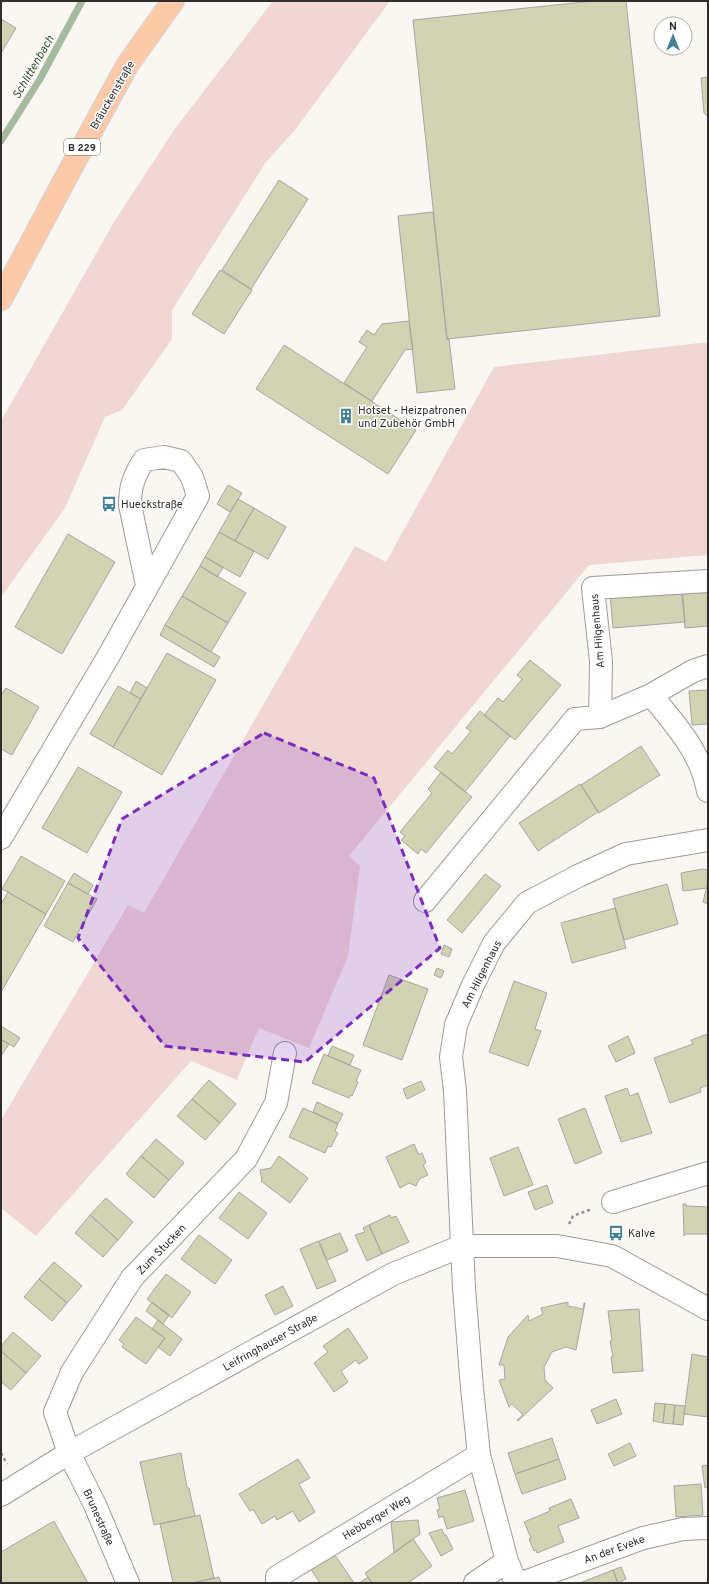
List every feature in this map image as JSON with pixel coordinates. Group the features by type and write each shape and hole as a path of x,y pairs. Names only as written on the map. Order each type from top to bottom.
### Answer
{"main road":[{"name":"Bräuckenstraße","path":"1,299 128,64 173,1"}],"street":[{"path":"1,838 108,657 198,496 192,477 181,461 164,457 144,460 134,475 130,493 130,505 147,585"},
{"name":"Am Hilgenhaus","path":"600,716 601,661 593,588 708,581"},
{"path":"425,901 575,719 600,716 651,695 693,671 708,666"},
{"path":"651,695 684,734 705,774 708,790"},
{"name":"Am Hilgenhaus","path":"462,1246 455,1091 451,1057 456,1025 473,985 494,944 527,903 578,876 626,854 708,839"},
{"name":"Zum Stucken","path":"69,1452 55,1412 72,1372 132,1278 246,1159 276,1103 285,1053"},
{"path":"613,1202 708,1173"},
{"path":"462,1246 469,1354 479,1455 507,1561 516,1583"},
{"name":"Leifringhauser Straße","path":"1,1495 69,1452 393,1274 462,1246 557,1246 612,1256 708,1309"},
{"name":"Brunestraße","path":"69,1452 95,1505 128,1583"},
{"name":"Hebberger Weg","path":"277,1583 277,1577 479,1455"},
{"name":"An der Eveke","path":"522,1583 643,1538 683,1529 708,1528"},
{"path":"475,1583 507,1561"}],"path":[{"path":"557,1246 573,1216 613,1202"}],"highlighted area":[{"path":"264,733 374,778 440,948 305,1062 165,1046 78,938 122,819"}],"shaded area":[{"path":"273,1 390,1 295,130 266,162 172,310 172,339 122,410 105,417 65,508 1,597 1,421 114,222 174,130"},
{"path":"708,342 708,555 589,565 349,856 360,866 348,956 309,1048 259,1028 237,1080 191,1061 36,1236 1,1208 1,1120 128,905 144,913 355,546 386,562 494,367"}],"building":[{"path":"593,1 626,1 660,316 447,339 413,20"},
{"path":"1,19 16,28 1,53"},
{"path":"708,77 708,117 704,113 701,78"},
{"path":"279,180 308,199 251,289 222,270"},
{"path":"433,212 447,339 449,339 455,389 417,393 398,216"},
{"path":"220,270 252,290 224,334 192,314"},
{"path":"409,321 413,349 405,350 372,401 344,383 367,347 359,342 367,330 374,335 382,324"},
{"name":"Hotset - Heizpatronen und Zubehör GmbH","path":"284,345 416,430 388,474 256,389"},
{"path":"228,485 242,493 230,512 217,504"},
{"path":"238,499 254,508 235,541 219,532"},
{"path":"254,508 286,527 268,559 235,541"},
{"path":"219,532 254,551 240,577 205,557"},
{"path":"68,534 115,562 62,654 15,627"},
{"path":"205,557 223,568 217,577 200,566"},
{"path":"200,566 246,593 228,623 182,596"},
{"path":"682,588 685,622 613,628 610,595"},
{"path":"708,592 708,626 685,628 682,594"},
{"path":"182,596 228,623 211,652 165,625"},
{"path":"165,625 220,657 214,667 160,635"},
{"path":"167,653 216,680 162,775 113,747"},
{"path":"530,660 561,685 515,740 484,715 498,698 503,702 522,679 517,675"},
{"path":"136,681 147,688 141,699 130,693"},
{"path":"118,686 141,699 113,747 90,734"},
{"path":"6,688 39,707 12,755 1,749 1,695"},
{"path":"708,690 708,724 692,725 689,691"},
{"path":"480,711 510,736 465,792 434,767 448,750 452,754 471,731 466,728"},
{"path":"641,746 660,775 599,813 581,785"},
{"path":"78,767 122,792 87,853 42,828"},
{"path":"441,772 472,797 426,853 421,849 418,854 401,840 405,836 400,832 432,793 428,789"},
{"path":"580,784 598,812 538,851 519,823"},
{"path":"21,856 65,881 46,914 2,889"},
{"path":"702,869 708,870 707,888 683,891 681,873"},
{"path":"74,873 93,885 88,894 68,883"},
{"path":"485,874 501,886 462,933 447,920"},
{"path":"708,882 708,904 703,902"},
{"path":"68,883 97,899 73,942 44,926"},
{"path":"667,884 678,924 624,940 613,899"},
{"path":"8,892 46,914 1,992 1,904"},
{"path":"615,908 626,948 572,963 561,923"},
{"path":"444,945 452,949 449,957 441,954"},
{"path":"437,968 444,971 441,978 434,975"},
{"path":"389,975 428,989 402,1060 363,1045"},
{"path":"514,981 547,993 535,1029 541,1031 528,1066 489,1052"},
{"path":"1,1026 20,1038 14,1047 1,1039"},
{"path":"708,1034 708,1085 700,1088 701,1092 670,1103 654,1058 693,1044 691,1040"},
{"path":"628,1036 635,1053 616,1062 608,1046"},
{"path":"1,1040 9,1044 1,1056"},
{"path":"332,1046 354,1055 350,1065 328,1056"},
{"path":"324,1054 361,1070 352,1096 350,1095 349,1098 312,1083"},
{"path":"209,1080 236,1104 220,1123 192,1099"},
{"path":"421,1081 425,1090 407,1099 403,1089"},
{"path":"627,1088 630,1096 638,1093 652,1133 621,1142 605,1096"},
{"path":"192,1099 220,1123 205,1140 177,1116"},
{"path":"317,1102 343,1114 338,1124 313,1112"},
{"path":"303,1108 338,1124 335,1131 338,1133 331,1147 328,1146 325,1153 289,1137"},
{"path":"585,1108 602,1153 575,1164 558,1119"},
{"path":"156,1139 184,1163 169,1180 141,1156"},
{"path":"414,1144 419,1155 422,1153 426,1163 423,1165 428,1175 419,1179 416,1186 409,1183 400,1188 386,1157"},
{"path":"518,1147 533,1185 504,1196 490,1158"},
{"path":"141,1156 169,1180 154,1198 126,1174"},
{"path":"279,1156 308,1178 290,1203 261,1181 260,1170 271,1168"},
{"path":"547,1185 553,1203 535,1210 528,1192"},
{"path":"239,1192 267,1213 248,1239 219,1218"},
{"path":"106,1198 133,1222 118,1240 90,1215"},
{"path":"683,1204 686,1204 686,1206 708,1207 708,1234 685,1234 684,1236"},
{"path":"90,1215 118,1240 103,1257 75,1233"},
{"path":"390,1215 391,1218 396,1216 409,1242 382,1254 369,1225"},
{"path":"369,1225 382,1254 367,1261 355,1235 365,1232 363,1228"},
{"path":"340,1233 348,1251 327,1260 319,1241"},
{"path":"199,1235 232,1260 215,1284 181,1259"},
{"path":"318,1241 336,1281 317,1289 300,1249"},
{"path":"54,1262 82,1286 67,1303 39,1279"},
{"path":"166,1274 191,1292 172,1318 147,1299"},
{"path":"39,1279 67,1303 52,1321 24,1297"},
{"path":"283,1286 293,1306 275,1315 265,1295"},
{"path":"152,1302 169,1315 163,1324 146,1311"},
{"path":"568,1302 568,1306 583,1309 585,1303 576,1350 566,1347 552,1352 544,1367 545,1380 553,1388 518,1421 517,1420 523,1415 512,1404 509,1407 499,1380 505,1379 504,1365 499,1365 508,1337 528,1315 529,1321 543,1314 541,1308"},
{"path":"639,1309 643,1371 613,1373 611,1357 613,1357 610,1341 612,1341 608,1311"},
{"path":"136,1317 165,1338 146,1364 122,1347 124,1344 119,1340"},
{"path":"158,1320 182,1339 170,1356 158,1347 165,1338 152,1329"},
{"path":"348,1328 368,1358 359,1364 356,1360 341,1371 348,1382 334,1392 314,1363 328,1352 323,1346"},
{"path":"13,1332 41,1356 26,1373 1,1351 1,1346"},
{"path":"1,1351 26,1373 11,1390 1,1382"},
{"path":"692,1354 708,1357 708,1417 684,1414"},
{"path":"616,1399 622,1414 597,1424 591,1410"},
{"path":"655,1403 665,1404 663,1423 653,1421"},
{"path":"665,1404 675,1405 673,1424 663,1423"},
{"path":"675,1405 685,1406 683,1425 673,1424"},
{"path":"552,1438 559,1459 515,1474 508,1453"},
{"path":"630,1443 636,1456 614,1466 608,1454"},
{"path":"181,1453 187,1488 189,1488 195,1516 154,1525 140,1462"},
{"path":"298,1459 310,1478 299,1484 315,1512 299,1522 293,1511 277,1520 275,1516 262,1524 253,1509 250,1511 239,1494"},
{"path":"559,1459 566,1479 522,1494 515,1474"},
{"path":"708,1465 708,1487 705,1488 702,1466"},
{"path":"701,1484 703,1515 676,1517 674,1486"},
{"path":"465,1490 474,1521 447,1529 443,1516 439,1518 437,1510 440,1509 437,1498"},
{"path":"571,1499 579,1518 558,1526 564,1542 537,1553 536,1550 534,1551 529,1539 531,1538 524,1522 550,1511 549,1508"},
{"path":"200,1515 214,1578 193,1583 173,1583 160,1524"},
{"path":"418,1520 420,1534 394,1553 391,1522"},
{"path":"54,1521 88,1583 1,1583 1,1552"},
{"path":"442,1529 453,1549 441,1556 429,1533"},
{"path":"413,1539 432,1566 408,1583 372,1583 365,1573"},
{"path":"333,1552 354,1583 320,1583 310,1568"},
{"path":"621,1567 626,1579 618,1583 613,1570"},
{"path":"613,1570 618,1583 580,1583"},
{"path":"219,1577 221,1583 193,1583 214,1578"},
{"path":"368,1577 372,1583 359,1583"}],"waterway":[{"name":"Schlittenbach","path":"1,141 40,79 82,1"}],"place":[{"name":"Hotset - Heizpatronen und Zubehör GmbH","path":"346,416"},
{"name":"Hueckstraße","path":"109,504"},
{"name":"Kalve","path":"616,1233"}]}
